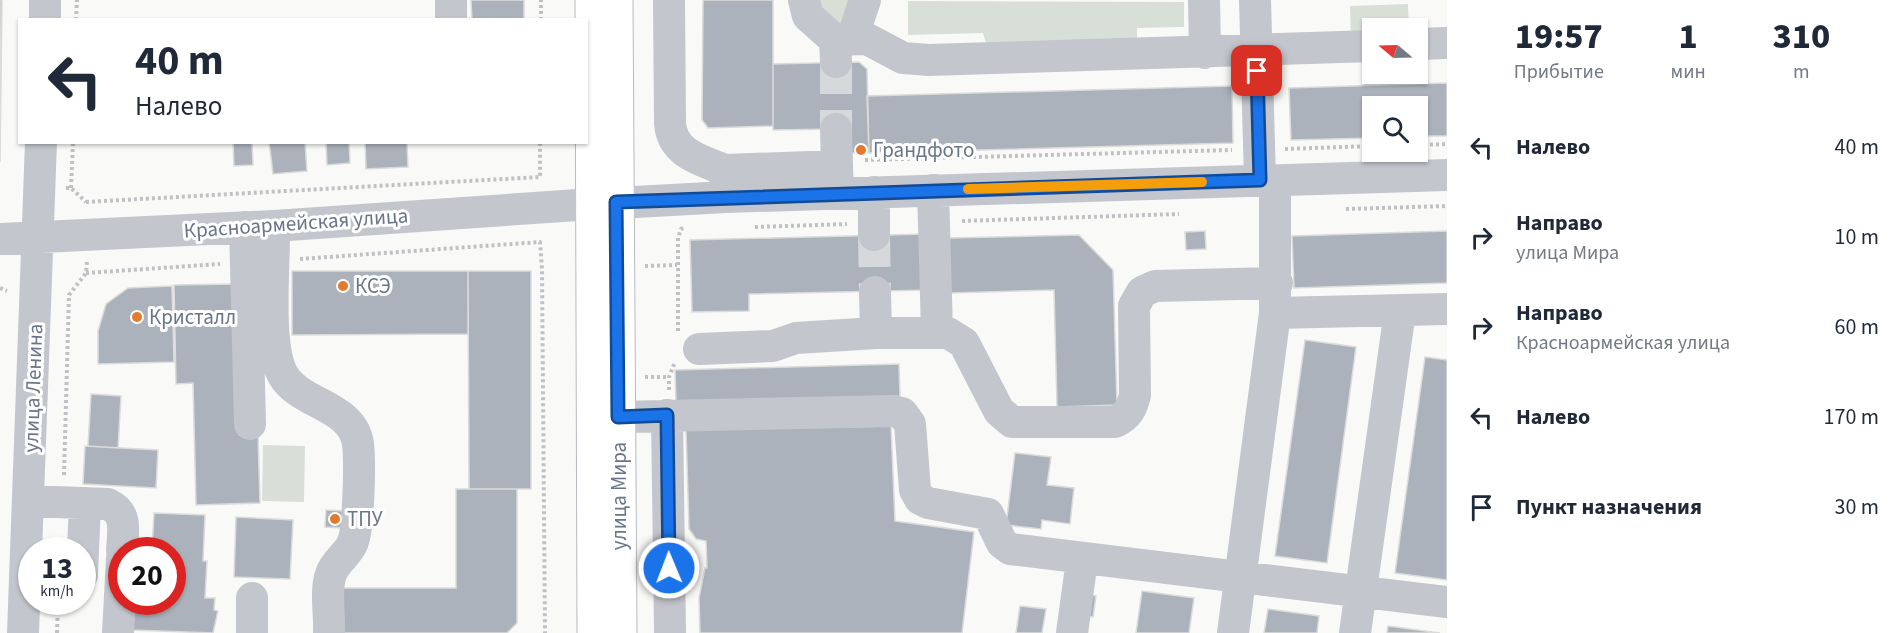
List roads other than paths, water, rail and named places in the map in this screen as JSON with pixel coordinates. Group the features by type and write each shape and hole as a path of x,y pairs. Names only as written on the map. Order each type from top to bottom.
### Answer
{"main road":[{"name":"улица Мира","path":"592,0 618,417 620,633"},
{"name":"улица Мира","path":"594,633 604,203 616,0"}],"street":[{"path":"45,0 45,18"},
{"path":"451,0 451,18"},
{"path":"669,0 670,123 673,138 687,153 725,183"},
{"path":"804,0 808,16 841,47"},
{"path":"841,47 865,0"},
{"path":"1204,0 1205,53"},
{"path":"1233,633 1276,298 1267,180 1259,149 1255,0"},
{"path":"841,47 867,39 903,58 914,60 1205,53 1362,46"},
{"path":"1428,44 1447,43"},
{"name":"улица Ленина","path":"23,633 13,552 29,501 41,144"},
{"name":"Красноармейская улица","path":"0,239 259,226 604,203 837,161 874,192 1447,175"},
{"path":"933,190 937,332"},
{"path":"874,192 874,230"},
{"path":"250,424 260,262 259,226"},
{"path":"260,262 276,355 283,375 292,387 341,416 350,425 358,443 356,533 349,550 331,573 329,633"},
{"path":"699,349 773,346 796,338 876,333 948,333 964,343 999,411 1012,422 1115,422 1125,417 1132,407 1135,395 1134,306 1142,292 1155,286 1400,311 1447,309"},
{"path":"875,291 876,333"},
{"path":"1355,633 1400,311"},
{"path":"618,417 893,411 902,413 910,424 915,490 920,499 928,504 988,514 1002,543 1010,549 1082,560 1447,602"},
{"path":"667,415 670,633"},
{"path":"29,501 108,504 121,513 122,537"},
{"path":"74,503 78,537"},
{"path":"1072,633 1082,560"},
{"path":"252,598 252,633"},
{"path":"118,633 119,615"}],"tunnel":[{"path":"836,62 836,129"},
{"path":"874,235 875,292"}],"place":[{"name":"Грандфото","path":"861,150"},
{"name":"КСЭ","path":"343,286"},
{"name":"Кристалл","path":"137,317"},
{"name":"ТПУ","path":"335,519"}]}
